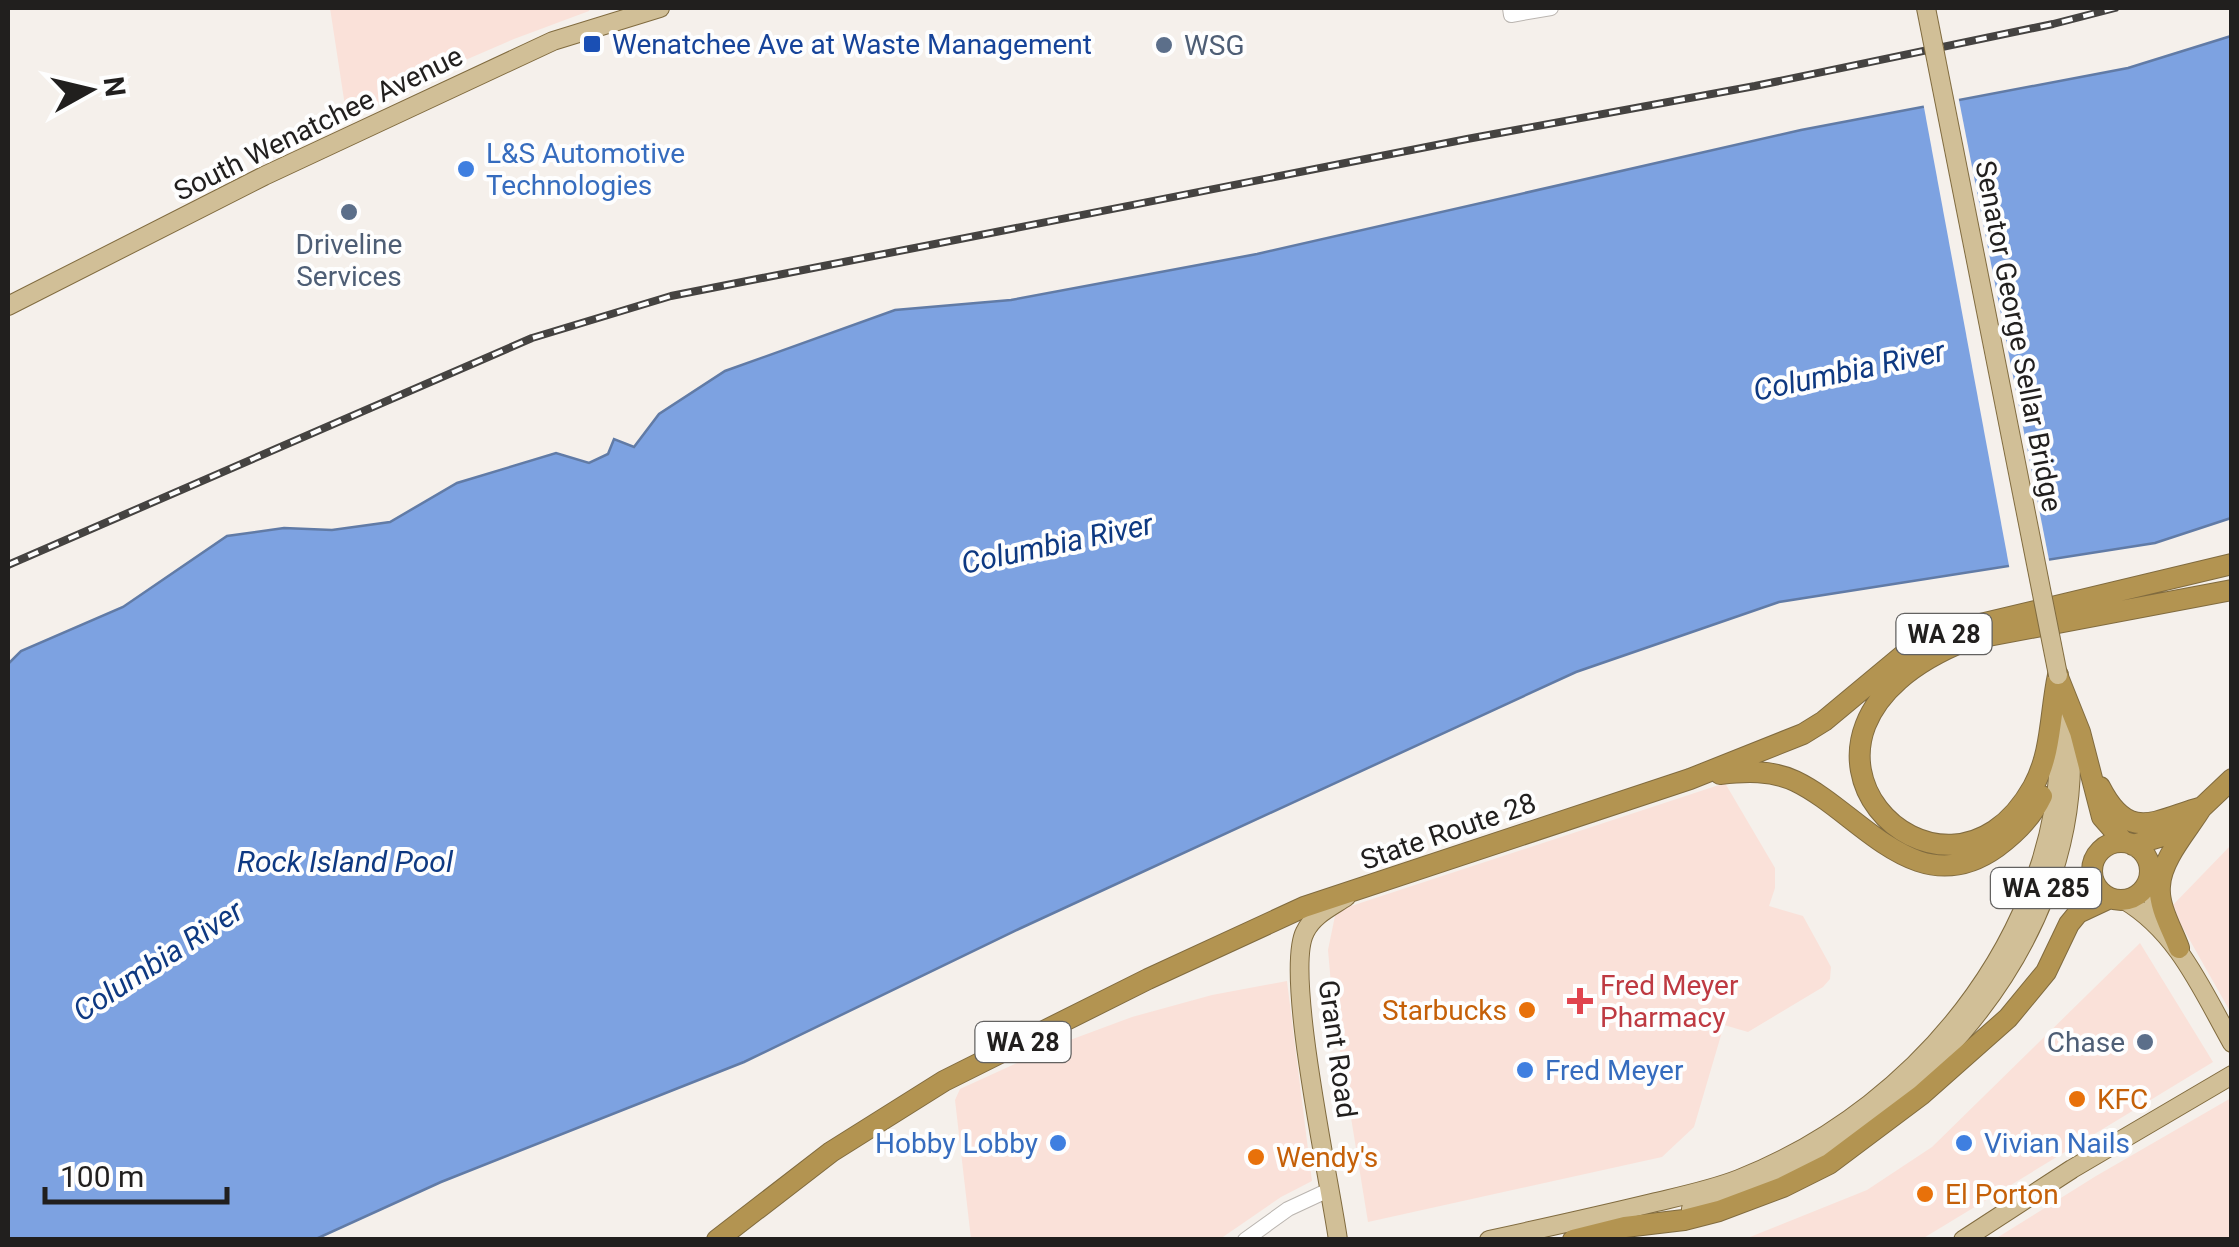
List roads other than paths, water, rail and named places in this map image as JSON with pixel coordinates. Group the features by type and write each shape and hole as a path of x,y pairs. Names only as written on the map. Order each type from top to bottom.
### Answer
{"highway":[{"name":"State Route 28","path":"718,1240 830,1152 944,1081 1165,971 1304,908 1690,780 1802,734 1824,721 1907,652 1947,632 2232,564"},
{"path":"2058,675 2042,768 2022,804 2002,824 1965,842 1930,843 1896,829 1872,804 1862,782 1859,755 1869,718 1878,702 1906,672 1939,652 1967,640 2232,590"},
{"path":"2058,675 2080,732 2102,818 2142,851 2149,876"},
{"path":"1690,780 1742,772 1779,775 1805,786 1884,845 1906,856 1936,864 1969,861 2003,842 2028,819 2042,798 2050,767 2058,675"},
{"path":"2089,767 2105,798 2121,817 2135,823 2155,824 2202,807"},
{"path":"1574,1240 1626,1227 1700,1216 1783,1188 1830,1164 1929,1069 2024,1001 2046,972 2078,913 2138,894 2176,832 2232,779"},
{"path":"2173,942 2160,885 2168,860 2202,807"},
{"path":"2117,899 2094,884 2092,864 2104,847 2176,832"}],"main road":[{"name":"South Wenatchee Avenue","path":"8,306 264,176 546,45 660,8"},
{"name":"Senator George Sellar Bridge","path":"1926,8 2058,675"},
{"name":"WA 285","path":"1929,1069 1995,988 2024,938 2048,882 2067,805 2072,766 2068,714 2058,675"},
{"path":"2149,876 2173,942 2232,1043"},
{"name":"Grant Road","path":"1338,1240 1306,1042 1298,956 1304,933 1313,920 1355,892"},
{"path":"2117,899 2140,910 2173,942"},
{"path":"1489,1240 1700,1191 1756,1172 1832,1132 1879,1097 1929,1069"},
{"path":"1963,1240 2072,1169 2232,1075"}],"street":[{"path":"1510,12 1551,8"},
{"path":"1245,1240 1288,1209 1331,1188"}],"water":[{"name":"Rock Island Pool","path":"2231,36 2231,518 2155,543 1779,602 1576,672 1021,928 744,1062 441,1182 316,1239 8,1240 8,664 21,651 123,607 227,536 284,528 332,530 390,522 457,483 556,453 589,463 608,454 614,439 634,447 659,414 725,371 895,310 1011,300 1257,254 1801,130 2128,68"}],"railway":[{"path":"8,565 532,338 671,296 1755,86 2115,8"}],"place":[{"name":"Wenatchee Ave at Waste Management","path":"592,44"},
{"name":"WSG","path":"1164,45"},
{"name":"L&S Automotive Technologies","path":"466,169"},
{"name":"Driveline Services","path":"349,212"},
{"name":"Fred Meyer Pharmacy","path":"1580,1001"},
{"name":"Starbucks","path":"1527,1010"},
{"name":"Chase","path":"2145,1042"},
{"name":"Fred Meyer","path":"1525,1070"},
{"name":"KFC","path":"2077,1099"},
{"name":"Hobby Lobby","path":"1058,1143"},
{"name":"Vivian Nails","path":"1964,1143"},
{"name":"Wendy's","path":"1256,1157"},
{"name":"El Porton","path":"1925,1194"}],"water label":[{"name":"Columbia River","path":"1849,371"},
{"name":"Columbia River","path":"1057,544"},
{"name":"Columbia River","path":"158,961"}]}
